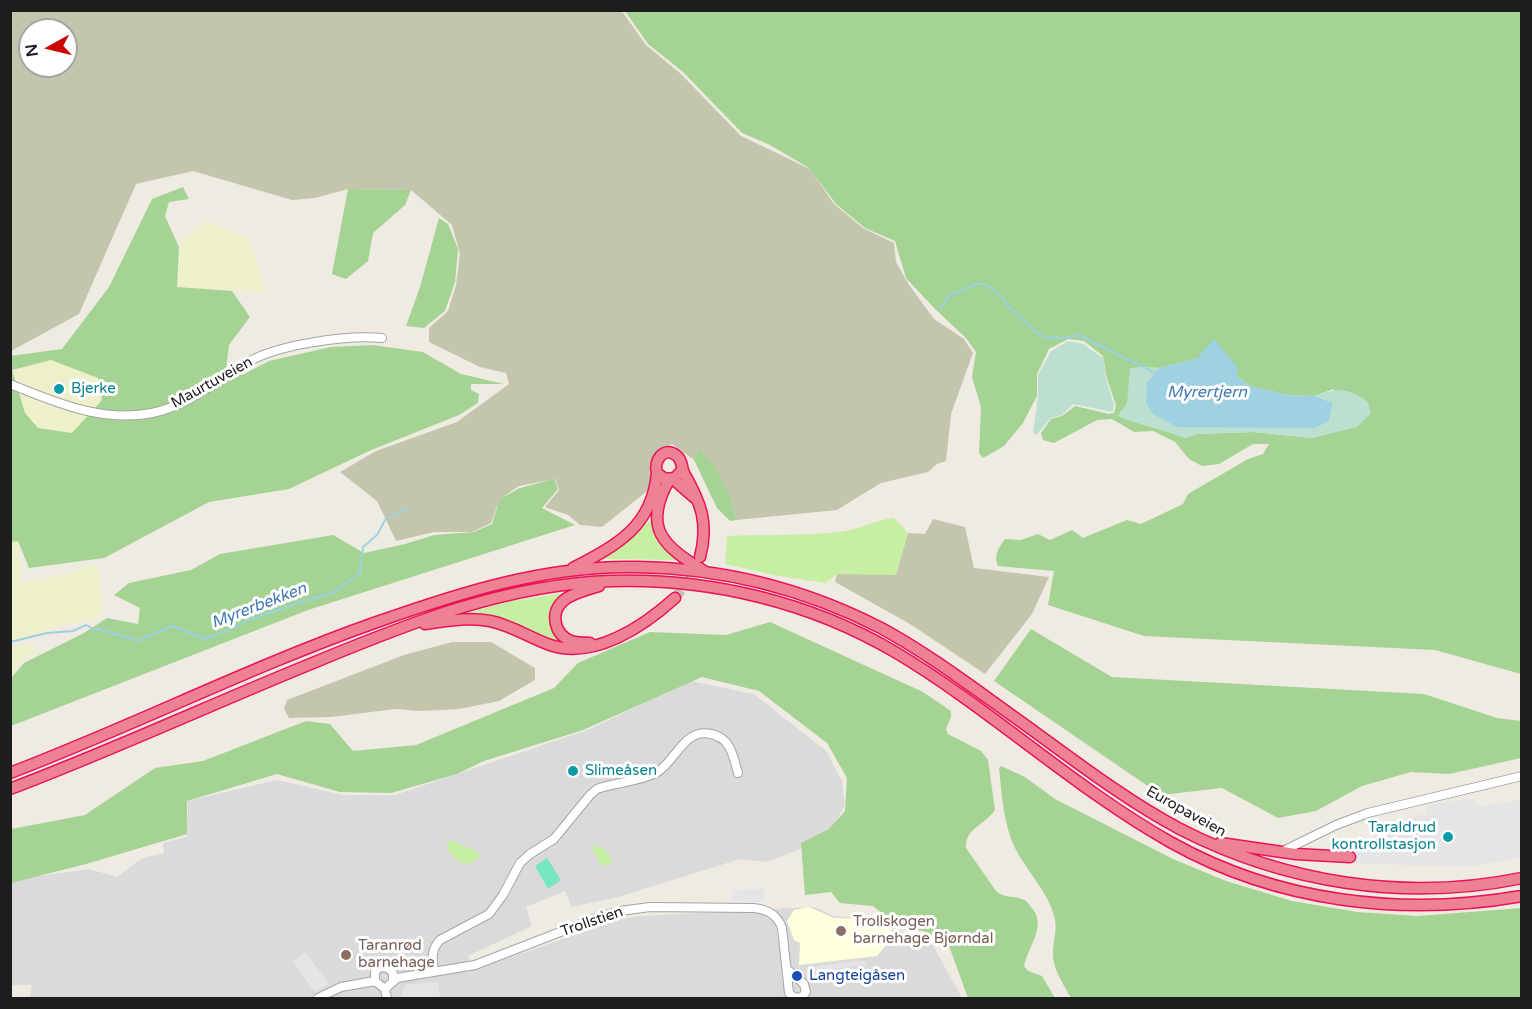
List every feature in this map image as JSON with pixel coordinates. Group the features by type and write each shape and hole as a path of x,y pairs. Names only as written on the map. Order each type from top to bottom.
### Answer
{"highway":[{"path":"568,571 613,548 642,520 651,503 657,473 656,461 666,453 678,456 682,470 694,490 705,526 700,557"},
{"path":"657,473 661,478 671,479 678,476 682,470"},
{"path":"671,479 695,498"},
{"path":"671,479 658,506 659,532 671,550 707,572"},
{"path":"10,772 350,631 465,592 531,576 568,571 632,567 707,572"},
{"name":"Europaveien","path":"707,572 788,590 831,606 883,630 947,669 1136,802 1178,828 1263,864 1306,876 1357,885 1416,889 1492,884 1521,878"},
{"path":"599,644 577,643 566,639 557,628 556,612 560,604 568,597 612,581"},
{"path":"10,789 95,756 399,628 468,605 512,594 569,584 612,581 671,582 713,587 765,598 850,629 897,653 940,681 1129,816 1172,843 1238,873 1305,893 1390,905 1443,905 1521,896"},
{"path":"399,628 454,620 477,620 502,625 550,645 565,649 585,649 615,638 644,622 675,598"},
{"path":"1203,840 1279,852 1350,857"}],"street":[{"name":"Maurtuveien","path":"10,384 81,411 141,415 171,407 222,381 248,362 273,353 344,338 382,338"},
{"path":"434,971 432,959 436,944 489,914 503,896 520,863 554,839 597,789 657,772 667,764 688,739 699,733 709,733 725,740 730,747 738,773"},
{"path":"1279,852 1336,825 1368,813 1521,776"},
{"name":"Trollstien","path":"393,980 478,964 612,913 662,907 753,908 770,912 778,919 782,928 788,970"},
{"path":"375,981 375,971 383,967 392,971 393,980 385,989"},
{"path":"318,999 341,987 375,981 385,989 387,999"}],"shaded area":[{"path":"621,10 646,45 681,74 741,136 810,169 834,204 863,228 894,243 896,262 909,285 934,319 964,339 973,353 951,414 946,461 937,464 928,472 881,483 837,510 736,520 731,499 699,450 694,460 672,444 656,452 651,488 602,527 580,525 568,515 545,507 559,490 555,479 519,486 500,499 491,523 472,532 434,532 396,541 377,501 340,472 376,451 457,422 509,384 506,373 480,367 429,342 429,328 448,311 456,285 460,254 452,225 411,190 348,189 315,198 292,200 193,171 136,184 79,314 11,351 11,11"},
{"path":"205,221 250,239 266,294 177,287 181,239"},
{"path":"1068,341 1083,344 1103,358 1107,383 1114,404 1113,412 1073,404 1062,415 1051,418 1036,435 1033,433 1038,396 1038,375 1051,351"},
{"name":"Bjerke","path":"51,360 98,378 102,400 72,433 38,428 25,413 12,369"},
{"name":"Myrertjern","path":"1130,368 1159,368 1147,382 1333,403 1314,396 1336,390 1348,391 1368,402 1371,413 1357,427 1312,438 1254,432 1196,434 1185,438 1118,416 1127,404"},
{"path":"933,519 965,527 974,568 1049,577 1032,614 985,674 910,624 835,582 837,574 896,574 908,533 925,534"},
{"path":"18,540 22,583 69,573 93,564 98,567 103,611 97,619 63,625 27,639 11,642 10,542"},
{"path":"452,642 491,642 535,668 535,680 499,701 459,709 421,711 395,709 331,717 289,718 284,709 287,700 404,655"},
{"path":"28,644 39,650 21,662 11,676 11,647"},
{"path":"690,681 754,694 826,751 842,781 845,805 827,838 768,862 740,859 618,897 572,907 565,891 526,907 532,926 468,956 473,970 621,919 640,916 814,907 834,916 873,919 932,944 962,998 30,998 32,985 11,985 11,880 89,869 117,877 142,858 164,853 163,843 187,837 188,801 277,780 343,795 395,795 590,729"},
{"path":"1472,798 1480,806 1521,800 1521,858 1466,867 1350,863 1350,853 1390,825 1407,817 1427,814 1427,805"},
{"path":"764,889 764,902 733,901 732,890"},
{"name":"Trollskogen barnehage Bjørndal","path":"809,907 834,918 869,919 890,924 893,937 877,956 799,965 800,943 794,940 787,921 794,910"},
{"path":"305,952 329,983 315,992 293,962"},
{"path":"866,961 866,965 812,971 812,967"},
{"path":"438,982 440,997 400,998 405,985"}],"green space":[{"path":"625,11 1521,11 1521,674 1435,650 1144,636 1048,605 1054,571 998,566 996,555 1005,539 1021,540 1038,534 1050,540 1072,530 1083,538 1127,520 1141,524 1183,504 1188,494 1248,459 1263,454 1269,444 1253,444 1219,464 1202,466 1189,459 1175,442 1153,431 1134,432 1112,419 1097,420 1054,443 1043,440 1041,433 1051,419 1062,416 1075,406 1109,414 1114,413 1116,405 1107,379 1103,356 1084,341 1068,339 1049,349 1037,374 1037,396 1023,423 1004,446 983,458 979,453 981,407 972,377 976,352 966,338 906,278 895,241 865,228 836,204 809,168 770,145 742,133 683,72 648,44","holes":["1196,359 1237,377 1250,386 1288,395 1314,396 1334,389 1334,432 1312,438 1254,432 1196,434 1185,438 1118,416 1127,404 1141,367 1159,368"]},
{"path":"183,187 189,199 169,202 165,216 179,247 177,287 232,291 250,317 229,345 226,370 242,375 269,361 331,347 372,345 423,352 461,374 504,384 471,384 471,390 479,394 478,403 459,415 369,451 289,489 209,502 104,558 29,568 18,541 11,542 10,356 62,349 109,287 152,199","holes":["51,360 98,378 102,400 72,433 38,428 25,413 12,370"]},
{"path":"348,189 411,190 405,205 373,233 368,261 346,279 332,274"},
{"path":"439,218 448,224 458,249 455,282 445,311 424,328 406,326 420,287"},
{"path":"699,449 715,466 731,499 736,520 730,521 717,508 694,460"},
{"path":"554,479 558,489 542,508 575,525 308,610 11,726 11,678 24,663 84,633 107,618 138,624 140,608 114,595 129,583 191,570 220,554 333,535 364,553 434,535 474,532 492,524 500,499 520,488"},
{"path":"894,518 908,533 896,575 837,574 825,583 725,564 727,536 839,532"},
{"path":"651,520 662,546 681,560 601,559"},
{"path":"571,592 552,612 572,647 457,616 511,601"},
{"path":"770,622 923,692 951,711 946,729 948,734 981,751 988,760 995,810 968,836 966,848 996,891 1025,900 1036,914 1037,928 1024,966 1028,971 1042,976 1055,998 968,998 949,946 927,932 898,926 873,906 840,903 831,892 805,895 801,843 829,829 845,811 847,778 827,743 759,691 702,677 583,730 484,761 457,774 391,793 340,792 277,774 187,801 187,834 86,864 11,883 11,829 85,815 155,768 203,761 306,721 330,724 353,751 416,745 554,688 578,663 650,632 726,635"},
{"path":"1031,629 1112,677 1424,694 1497,718 1521,721 1521,758 1449,774 1411,772 1362,786 1316,811 1278,818 1222,788 1161,795 994,681"},
{"path":"1001,766 1025,777 1055,799 1173,859 1226,881 1292,901 1357,912 1418,916 1521,908 1521,998 1071,998 1054,964 1055,924 1052,910 1015,848 1008,829 1001,788 999,768"},
{"path":"453,841 478,852 479,856 475,861 466,864 457,860 447,846 448,842"},
{"path":"592,845 604,849 611,857 611,864 606,866 600,864"},
{"path":"547,858 561,880 548,889 535,866"}],"water":[{"name":"Myrertjern","path":"1214,339 1238,368 1237,377 1250,386 1288,395 1314,396 1333,403 1328,422 1314,428 1177,427 1153,414 1146,403 1147,382 1159,368 1196,359"}],"waterway":[{"name":"Myrerbekken","path":"940,309 949,296 976,284 985,284 1002,296 1007,305 1034,331 1045,337 1066,338 1079,335 1155,373"},
{"name":"Myrerbekken","path":"10,642 47,633 73,631 86,625 95,630 99,629 138,641 172,626 206,639 247,620 336,591 360,573 363,547 377,535 385,520 408,507"}],"tunnel":[{"path":"675,598 692,576 697,563"}],"place":[{"name":"Bjerke","path":"59,389"},
{"name":"Slimeåsen","path":"573,771"},
{"name":"Taraldrud kontrollstasjon","path":"1448,837"},
{"name":"Trollskogen barnehage Bjørndal","path":"841,931"},
{"name":"Taranrød barnehage","path":"346,955"},
{"name":"Langteigåsen","path":"797,976"}]}
